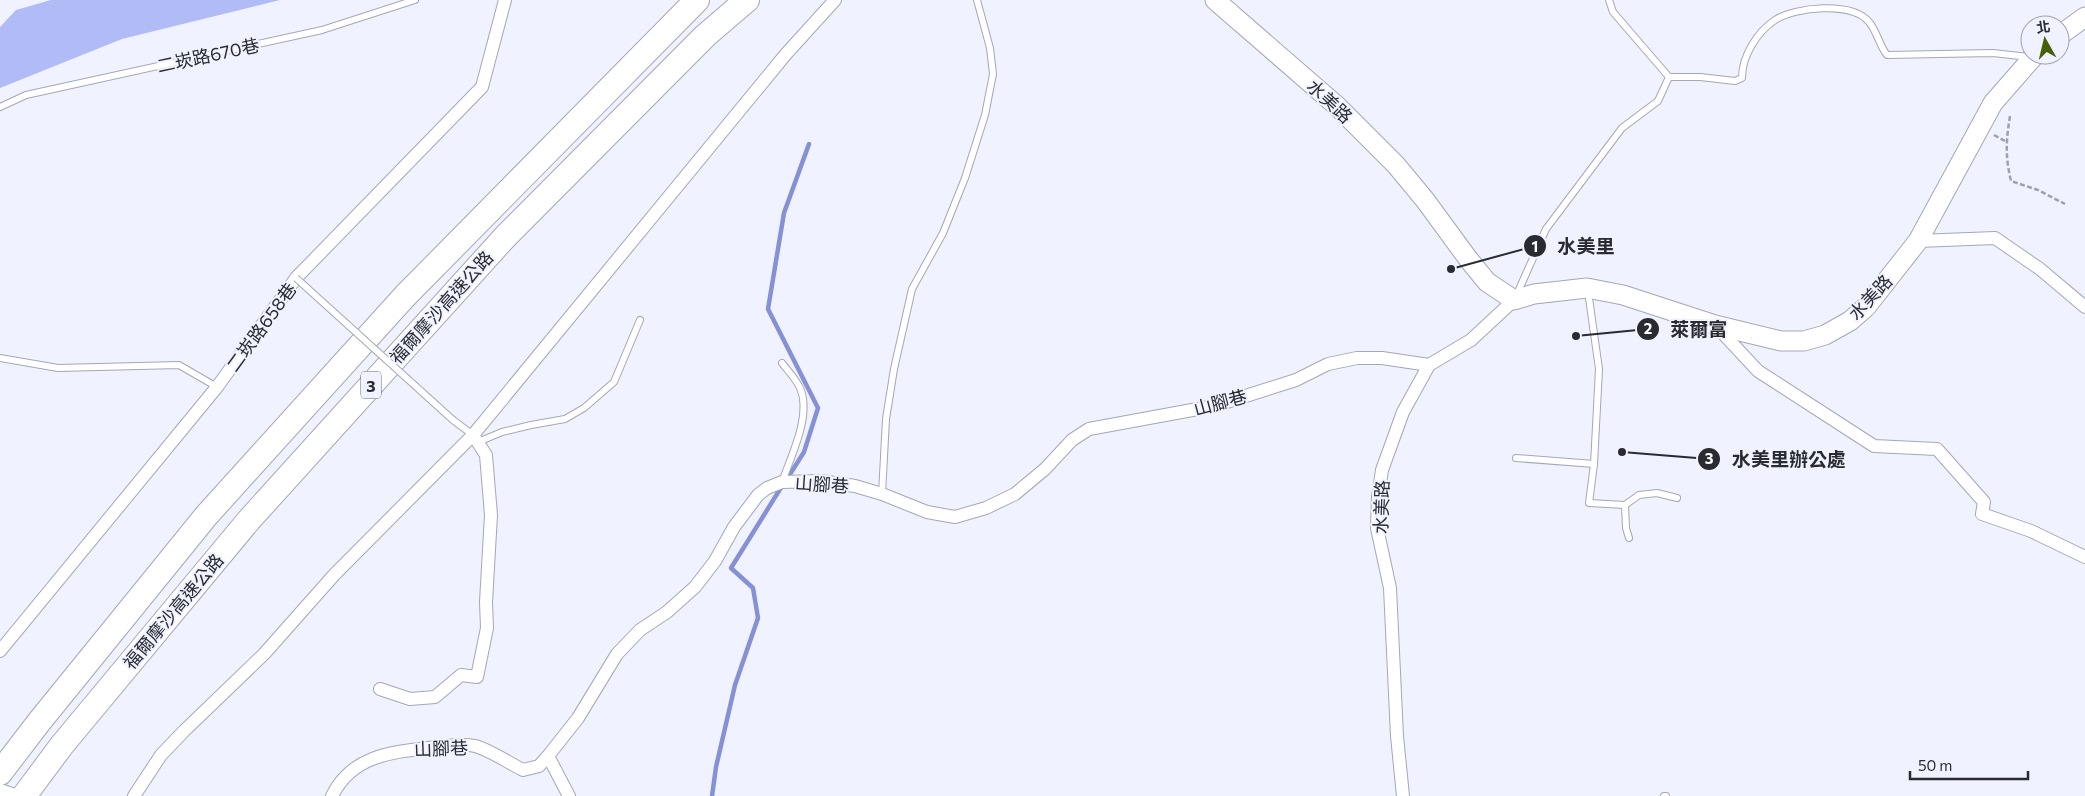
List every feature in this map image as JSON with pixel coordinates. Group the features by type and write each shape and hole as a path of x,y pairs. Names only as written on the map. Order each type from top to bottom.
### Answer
{"highway":[{"name":"福爾摩沙高速公路","path":"0,772 213,508 405,296 697,0"},
{"name":"福爾摩沙高速公路","path":"24,796 62,745 249,520 498,245 706,36 747,0"}],"street":[{"name":"二崁路658巷","path":"0,651 218,387 296,278 482,87 505,0"},
{"path":"134,796 161,755 264,654 334,575 476,438 786,54 835,0"},
{"name":"水美路","path":"1215,0 1337,106 1396,165 1426,200 1468,260 1487,282 1514,300"},
{"path":"2070,28 2085,17"},
{"name":"水美路","path":"1403,796 1397,736 1390,588 1377,528 1378,497 1382,470 1403,412 1428,365 1471,340 1514,300 1534,294 1587,288 1623,295 1715,325 1781,342 1804,341 1825,335 1850,320 1866,307 1918,241 1993,103 2025,65"},
{"path":"1918,241 1995,238 2040,269 2085,307"},
{"path":"1715,325 1758,371 1874,446 1936,448 1984,502 1982,514 2031,531 2085,557"},
{"name":"山腳巷","path":"332,796 348,774 364,762 400,750 460,744 476,746 522,770 539,766 578,718 617,654 640,630 667,612 695,587 715,561 734,526 766,488 782,482 821,481 855,486 882,494 927,512 956,517 986,508 1015,494 1045,469 1072,440 1089,429 1214,406 1296,380 1328,364 1357,358 1382,358 1428,365"},
{"path":"380,689 410,699 435,696 460,674 476,677 487,628 486,602 491,515 486,455 476,438"},
{"path":"548,756 569,796"},
{"path":"0,790 18,796"}],"lane":[{"name":"二崁路670巷","path":"0,107 26,94 322,30 415,0"},
{"path":"882,494 886,419 894,369 912,289 943,232 965,178 985,115 993,74 990,48 977,0"},
{"path":"1609,0 1613,12 1669,77 1700,77 1735,81 1742,78 1742,66 1761,32 1776,19 1802,11 1826,7 1850,10 1869,21 1880,47 1887,55 1993,53 2020,55"},
{"path":"1514,300 1546,229 1622,128 1658,101 1669,77"},
{"path":"296,278 453,420 476,438 565,419 584,408 614,382 640,320"},
{"path":"1587,288 1599,370 1594,464 1589,503 1625,505 1639,495 1657,493 1678,498"},
{"path":"0,358 58,368 179,365 218,387"},
{"path":"782,363 800,387 805,403 803,421 782,482"},
{"path":"1516,458 1594,464"},
{"path":"1625,505 1626,528 1630,538"}],"path":[{"path":"2010,116 2006,141 2007,162 2011,181 2038,190 2065,204"}],"shaded area":[{"path":"51,0 280,0 122,39 0,88 0,27 16,10"}],"waterway":[{"path":"787,479 804,452 818,408 768,309 784,213 809,144"},
{"path":"712,796 716,767 735,685 758,618 753,588 731,568 782,486"}],"place":[{"name":"水美里","path":"1451,269"},
{"name":"萊爾富","path":"1576,336"},
{"name":"水美里辦公處","path":"1622,452"}]}
